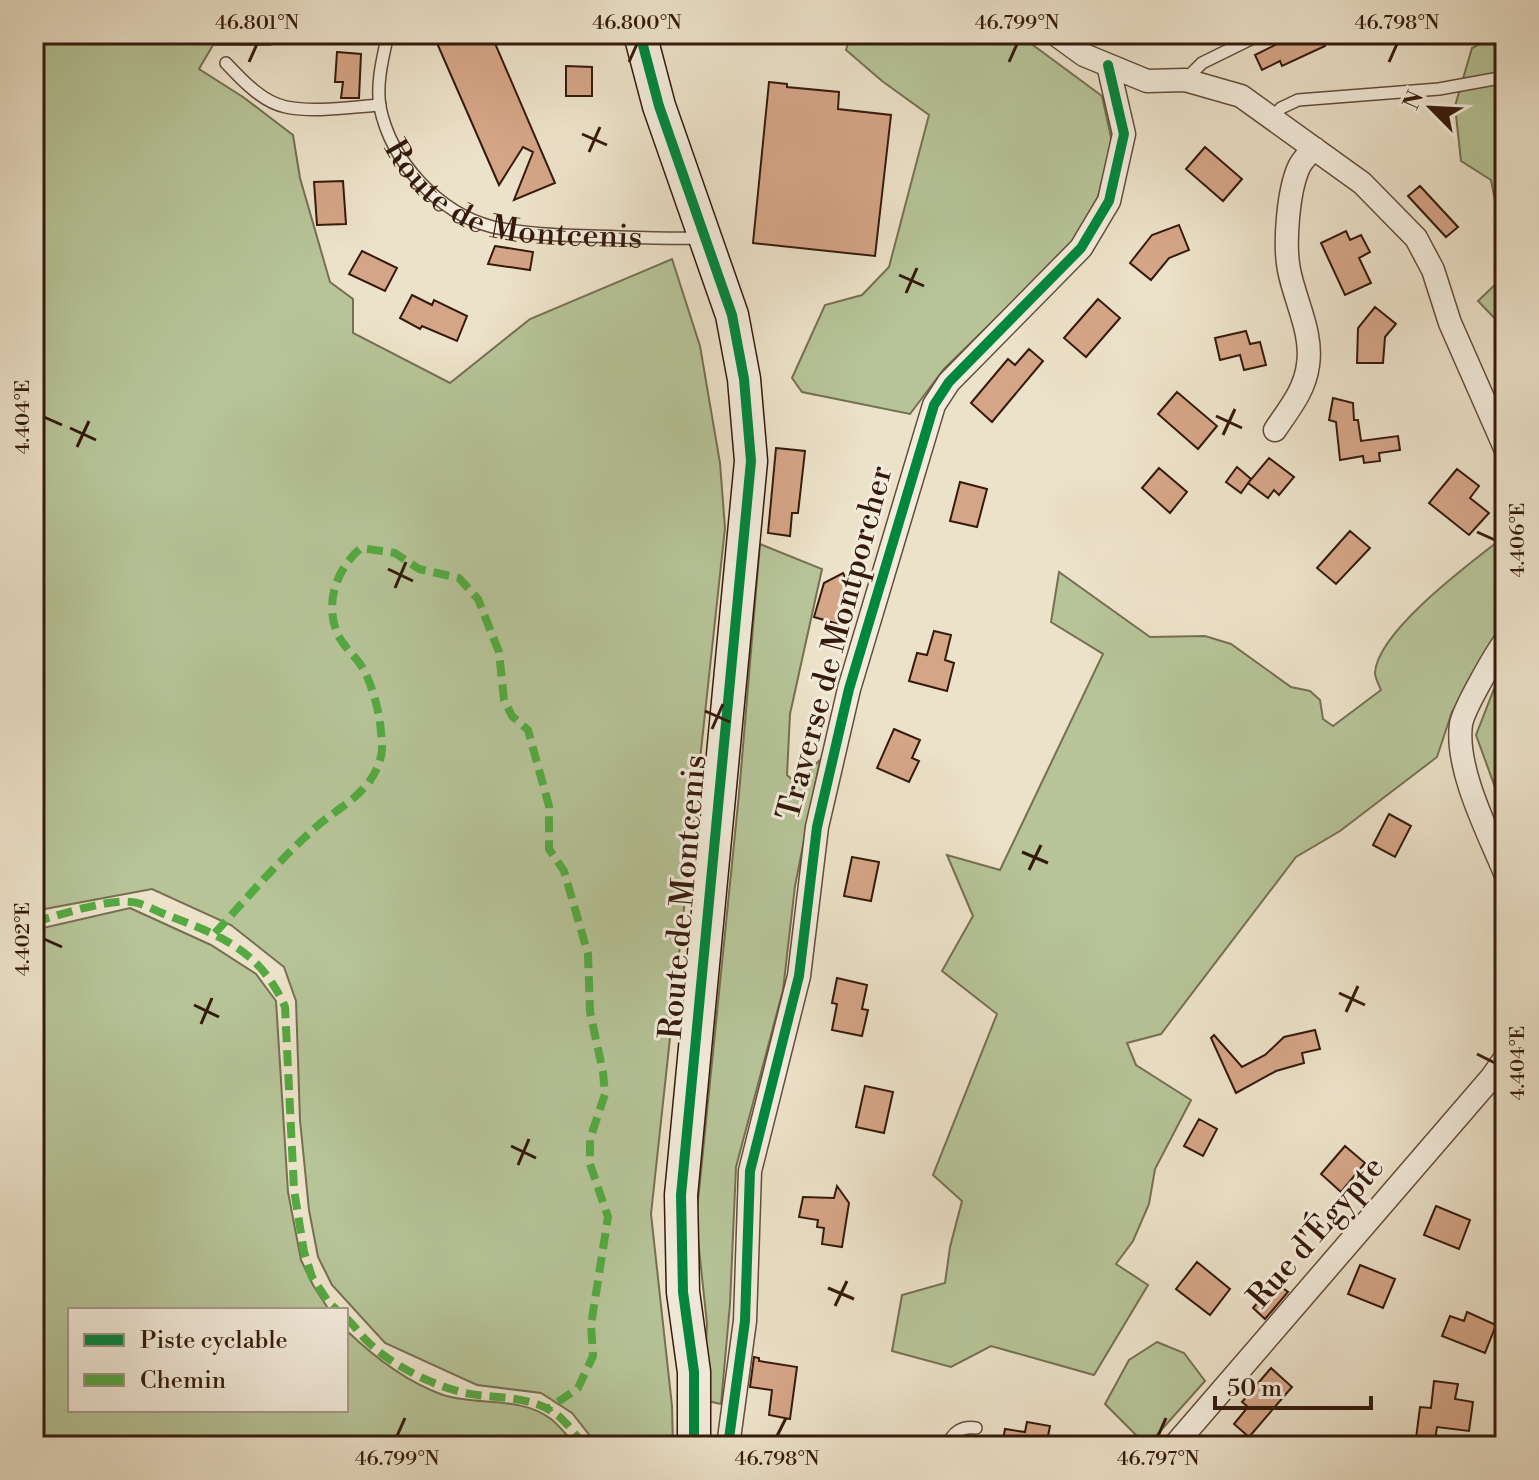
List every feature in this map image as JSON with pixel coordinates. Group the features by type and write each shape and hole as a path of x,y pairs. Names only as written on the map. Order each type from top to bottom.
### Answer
{"main road":[{"name":"Route de Montcenis","path":"640,34 659,106 732,315 744,379 751,461 681,1195 683,1292 694,1372 694,1446"}],"street":[{"path":"1055,34 1084,55 1147,81 1185,80 1241,96 1362,183 1416,238 1433,270 1450,323 1505,448"},
{"name":"Traverse de Montporcher","path":"728,1446 745,1321 750,1171 799,976 817,827 849,689 934,405 949,382 1081,248 1109,201 1124,134 1108,65"},
{"path":"1275,430 1299,394 1309,362 1308,340 1288,268 1287,243 1289,214 1299,165 1314,148"},
{"path":"1505,641 1494,656 1461,723 1463,763 1505,873"},
{"name":"Rue d'Égypte","path":"1174,1446 1492,1077 1505,1058"}],"lane":[{"name":"Route de Montcenis","path":"388,34 381,65 380,105 393,146 420,183 460,213 492,226 549,234 707,238"},
{"path":"1185,80 1202,63 1261,34"},
{"path":"226,63 249,88 284,107 327,109 380,105"},
{"path":"1273,118 1281,108 1298,100 1439,89 1505,77"},
{"path":"948,1446 950,1438 958,1431 967,1427 976,1428"}],"green space":[{"path":"34,34 300,34 270,45 213,45 199,69 293,135 300,178 330,282 353,299 353,333 450,383 530,319 672,259 700,346 720,463 725,528 651,1214 672,1406 673,1446 598,1446 572,1413 541,1393 477,1385 385,1343 332,1285 318,1257 309,1210 300,1120 296,1001 284,967 231,925 152,889 34,911"},
{"path":"851,34 1018,34 1102,96 1112,142 1098,197 1074,242 944,369 910,414 802,392 792,378 825,305 862,295 889,267 929,115 846,50"},
{"path":"1505,34 1505,222 1500,226 1491,180 1461,161 1455,106 1472,48"},
{"path":"1505,275 1505,329 1478,301"},
{"path":"1505,536 1505,624 1452,712 1437,757 1340,831 1296,857 1161,1034 1127,1043 1136,1065 1191,1100 1155,1169 1149,1204 1133,1241 1116,1264 1148,1285 1094,1375 991,1346 951,1367 892,1351 902,1295 945,1283 950,1247 962,1201 933,1175 997,1014 942,971 973,916 947,855 1000,870 1103,654 1051,622 1059,572 1150,637 1205,636 1231,644 1291,687 1310,691 1320,700 1323,719 1333,726 1381,690 1375,673 1380,656 1409,618 1450,579"},
{"path":"760,544 822,569 790,714 787,775 796,783 820,760 795,886 783,990 736,1167 730,1304 721,1404 703,1400 707,1324 696,1221 739,794"},
{"path":"1505,671 1505,795 1496,790 1476,735 1494,689"},
{"path":"130,908 211,945 256,974 276,1001 288,1192 301,1260 328,1308 68,1308 68,1412 348,1412 348,1332 380,1359 417,1383 443,1395 513,1404 539,1412 554,1422 576,1446 34,1446 34,930"},
{"path":"1157,1342 1184,1353 1205,1381 1147,1446 1105,1404 1129,1360"}],"building":[{"path":"433,34 491,34 555,183 514,200 533,152 523,147 499,185"},
{"path":"1297,34 1319,34 1325,46 1282,66 1280,61 1262,70 1255,55"},
{"path":"337,52 361,54 359,98 341,98 343,82 335,82"},
{"path":"566,66 592,67 592,96 566,96"},
{"path":"769,82 787,84 787,87 839,92 838,109 891,115 875,256 753,243"},
{"path":"1205,147 1242,179 1223,201 1186,169"},
{"path":"343,181 346,224 317,225 314,182"},
{"path":"1420,186 1458,227 1446,237 1408,196"},
{"path":"1179,225 1189,250 1169,258 1151,280 1130,263 1152,235"},
{"path":"1346,231 1350,240 1361,235 1370,252 1359,258 1371,283 1345,295 1321,243"},
{"path":"495,246 533,252 530,270 488,264"},
{"path":"362,251 397,268 385,291 349,274"},
{"path":"412,295 432,305 434,300 467,316 457,341 422,326 420,329 400,318"},
{"path":"1098,299 1120,318 1086,357 1064,338"},
{"path":"1375,307 1396,324 1385,337 1383,363 1357,363 1358,328"},
{"path":"1246,331 1250,344 1260,342 1266,365 1244,370 1240,355 1220,360 1215,338"},
{"path":"1029,349 1043,361 992,422 971,403 1008,359 1015,365"},
{"path":"1177,392 1217,426 1198,449 1158,414"},
{"path":"1333,398 1353,403 1354,420 1358,420 1361,441 1398,436 1400,450 1379,453 1380,461 1364,463 1363,456 1340,460 1336,422 1329,420"},
{"path":"776,448 805,451 798,513 792,513 790,536 768,533"},
{"path":"1269,458 1294,477 1279,495 1274,490 1268,498 1248,483"},
{"path":"1237,467 1251,479 1241,493 1226,482"},
{"path":"1159,468 1187,492 1170,513 1142,488"},
{"path":"1457,469 1479,486 1470,498 1489,513 1469,535 1429,503"},
{"path":"960,482 987,489 977,527 950,521"},
{"path":"1350,531 1370,548 1336,584 1317,568"},
{"path":"843,573 854,594 846,600 838,624 814,617 824,583"},
{"path":"934,631 951,635 945,660 954,663 947,691 909,681 917,653 927,655"},
{"path":"894,729 920,740 912,758 919,761 909,782 877,768"},
{"path":"1389,814 1411,826 1395,857 1373,845"},
{"path":"852,857 879,862 871,901 844,896"},
{"path":"837,978 867,985 862,1009 868,1010 862,1036 832,1030 837,1004 832,1003"},
{"path":"1315,1030 1320,1049 1302,1053 1304,1063 1276,1071 1236,1093 1211,1038 1214,1035 1242,1067 1265,1055 1284,1037"},
{"path":"865,1086 893,1092 884,1133 856,1127"},
{"path":"1199,1119 1217,1129 1203,1156 1184,1146"},
{"path":"1345,1146 1365,1163 1341,1192 1321,1174"},
{"path":"837,1186 849,1203 842,1247 822,1244 824,1228 817,1227 818,1220 799,1217 803,1197 834,1198"},
{"path":"1436,1206 1470,1220 1459,1249 1424,1235"},
{"path":"1197,1262 1230,1289 1210,1315 1176,1289"},
{"path":"1360,1265 1395,1279 1383,1308 1348,1294"},
{"path":"1275,1282 1288,1292 1265,1319 1253,1308"},
{"path":"1467,1312 1496,1325 1485,1353 1442,1336 1450,1316 1464,1321"},
{"path":"754,1357 759,1361 797,1367 790,1419 769,1415 772,1390 750,1387"},
{"path":"1271,1368 1292,1387 1249,1437 1234,1424 1248,1407 1242,1402"},
{"path":"1434,1381 1458,1384 1455,1399 1473,1402 1469,1431 1437,1427 1434,1446 1415,1446 1420,1407 1431,1408"},
{"path":"1027,1422 1050,1426 1048,1436 1053,1437 1053,1446 1002,1446 1005,1429 1025,1432"}],"waterway":[{"path":"34,1438 39,1446"}],"marked path":[{"path":"215,933 302,840 359,793 373,776 379,762 381,732 373,693 363,669 341,640 334,623 335,588 345,566 361,548 395,553 419,569 459,578 478,599 499,652 504,700 512,716 528,730 549,806 549,849 564,871 588,954 590,1012 603,1072 605,1094 590,1139 590,1164 608,1217 591,1325 593,1356 578,1388 548,1409"},
{"path":"34,922 96,905 136,903 221,938 264,972 285,1007 294,1190 304,1252 312,1277 335,1308"},
{"path":"348,1320 376,1349 408,1370 454,1390 544,1407 560,1417 585,1446"}],"cycle path":[{"path":"640,34 659,106 732,315 744,379 751,461 681,1195 683,1292 694,1372 694,1446"},
{"path":"728,1446 745,1321 750,1171 799,976 817,827 849,689 934,405 949,382 1081,248 1109,201 1124,134 1108,65"}]}
